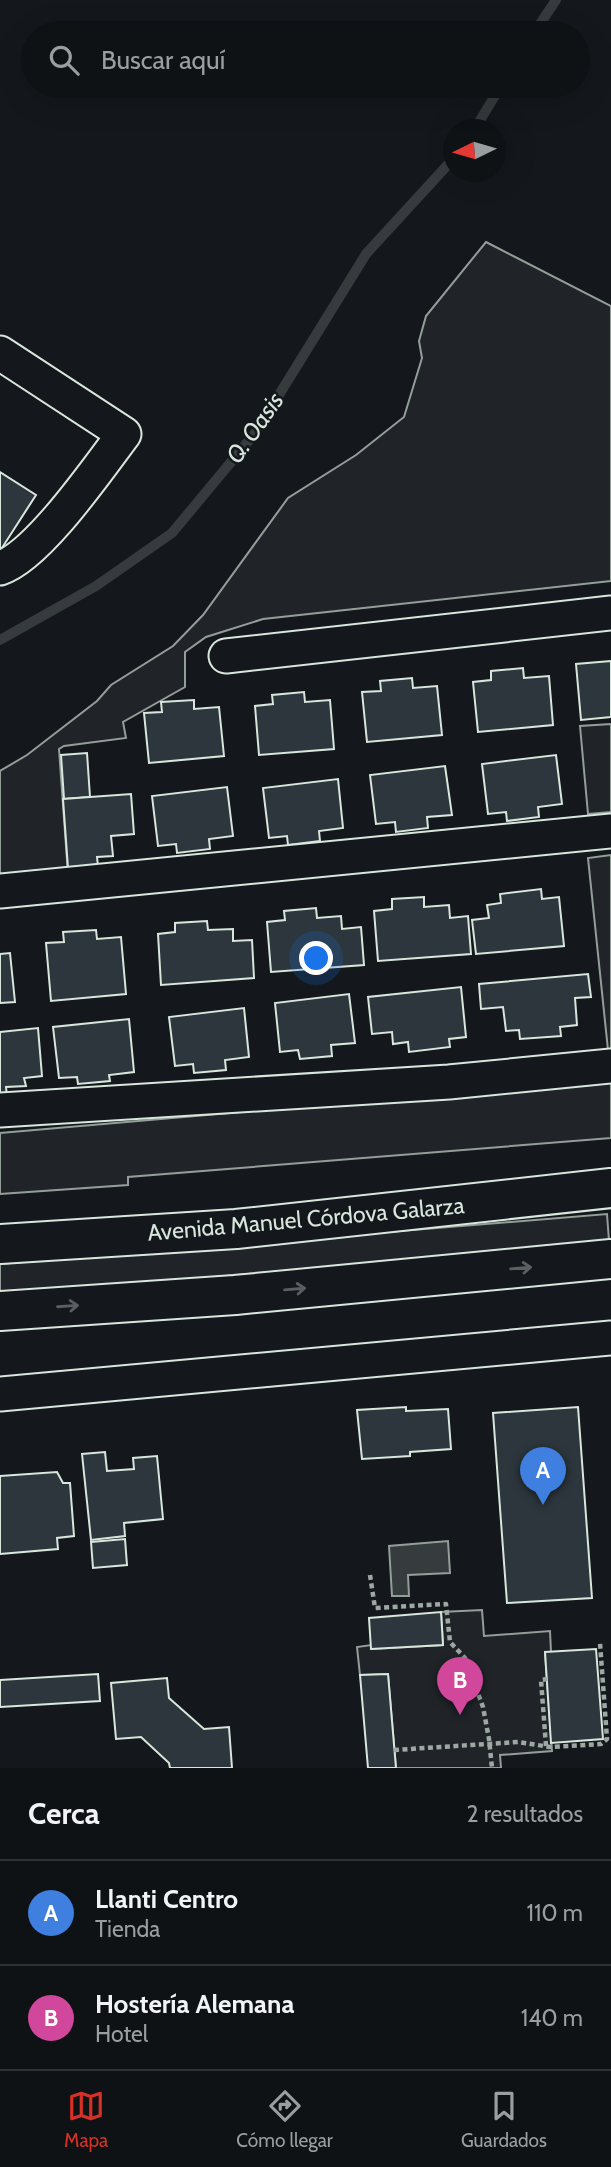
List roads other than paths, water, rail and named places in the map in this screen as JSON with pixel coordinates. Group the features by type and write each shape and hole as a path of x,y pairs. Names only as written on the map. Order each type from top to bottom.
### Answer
{"main road":[{"name":"Avenida Manuel Córdova Galarza","path":"0,1244 236,1229 611,1188"},
{"path":"0,1311 235,1295 611,1259"}],"street":[{"path":"0,353 124,434 64,513 20,557 0,568"},
{"path":"226,656 611,613"},
{"path":"0,891 611,831"},
{"path":"0,1110 449,1082 611,1066"},
{"path":"0,1394 611,1338"}],"waterway":[{"name":"Q. Oasis","path":"542,21 556,0"},
{"name":"Q. Oasis","path":"481,119 494,98"},
{"name":"Q. Oasis","path":"0,640 96,586 172,533 256,432 366,254 443,170"}],"place":[{"name":"Llanti Centro","path":"543,1505"},
{"name":"Hostería Alemana","path":"460,1715"}]}
